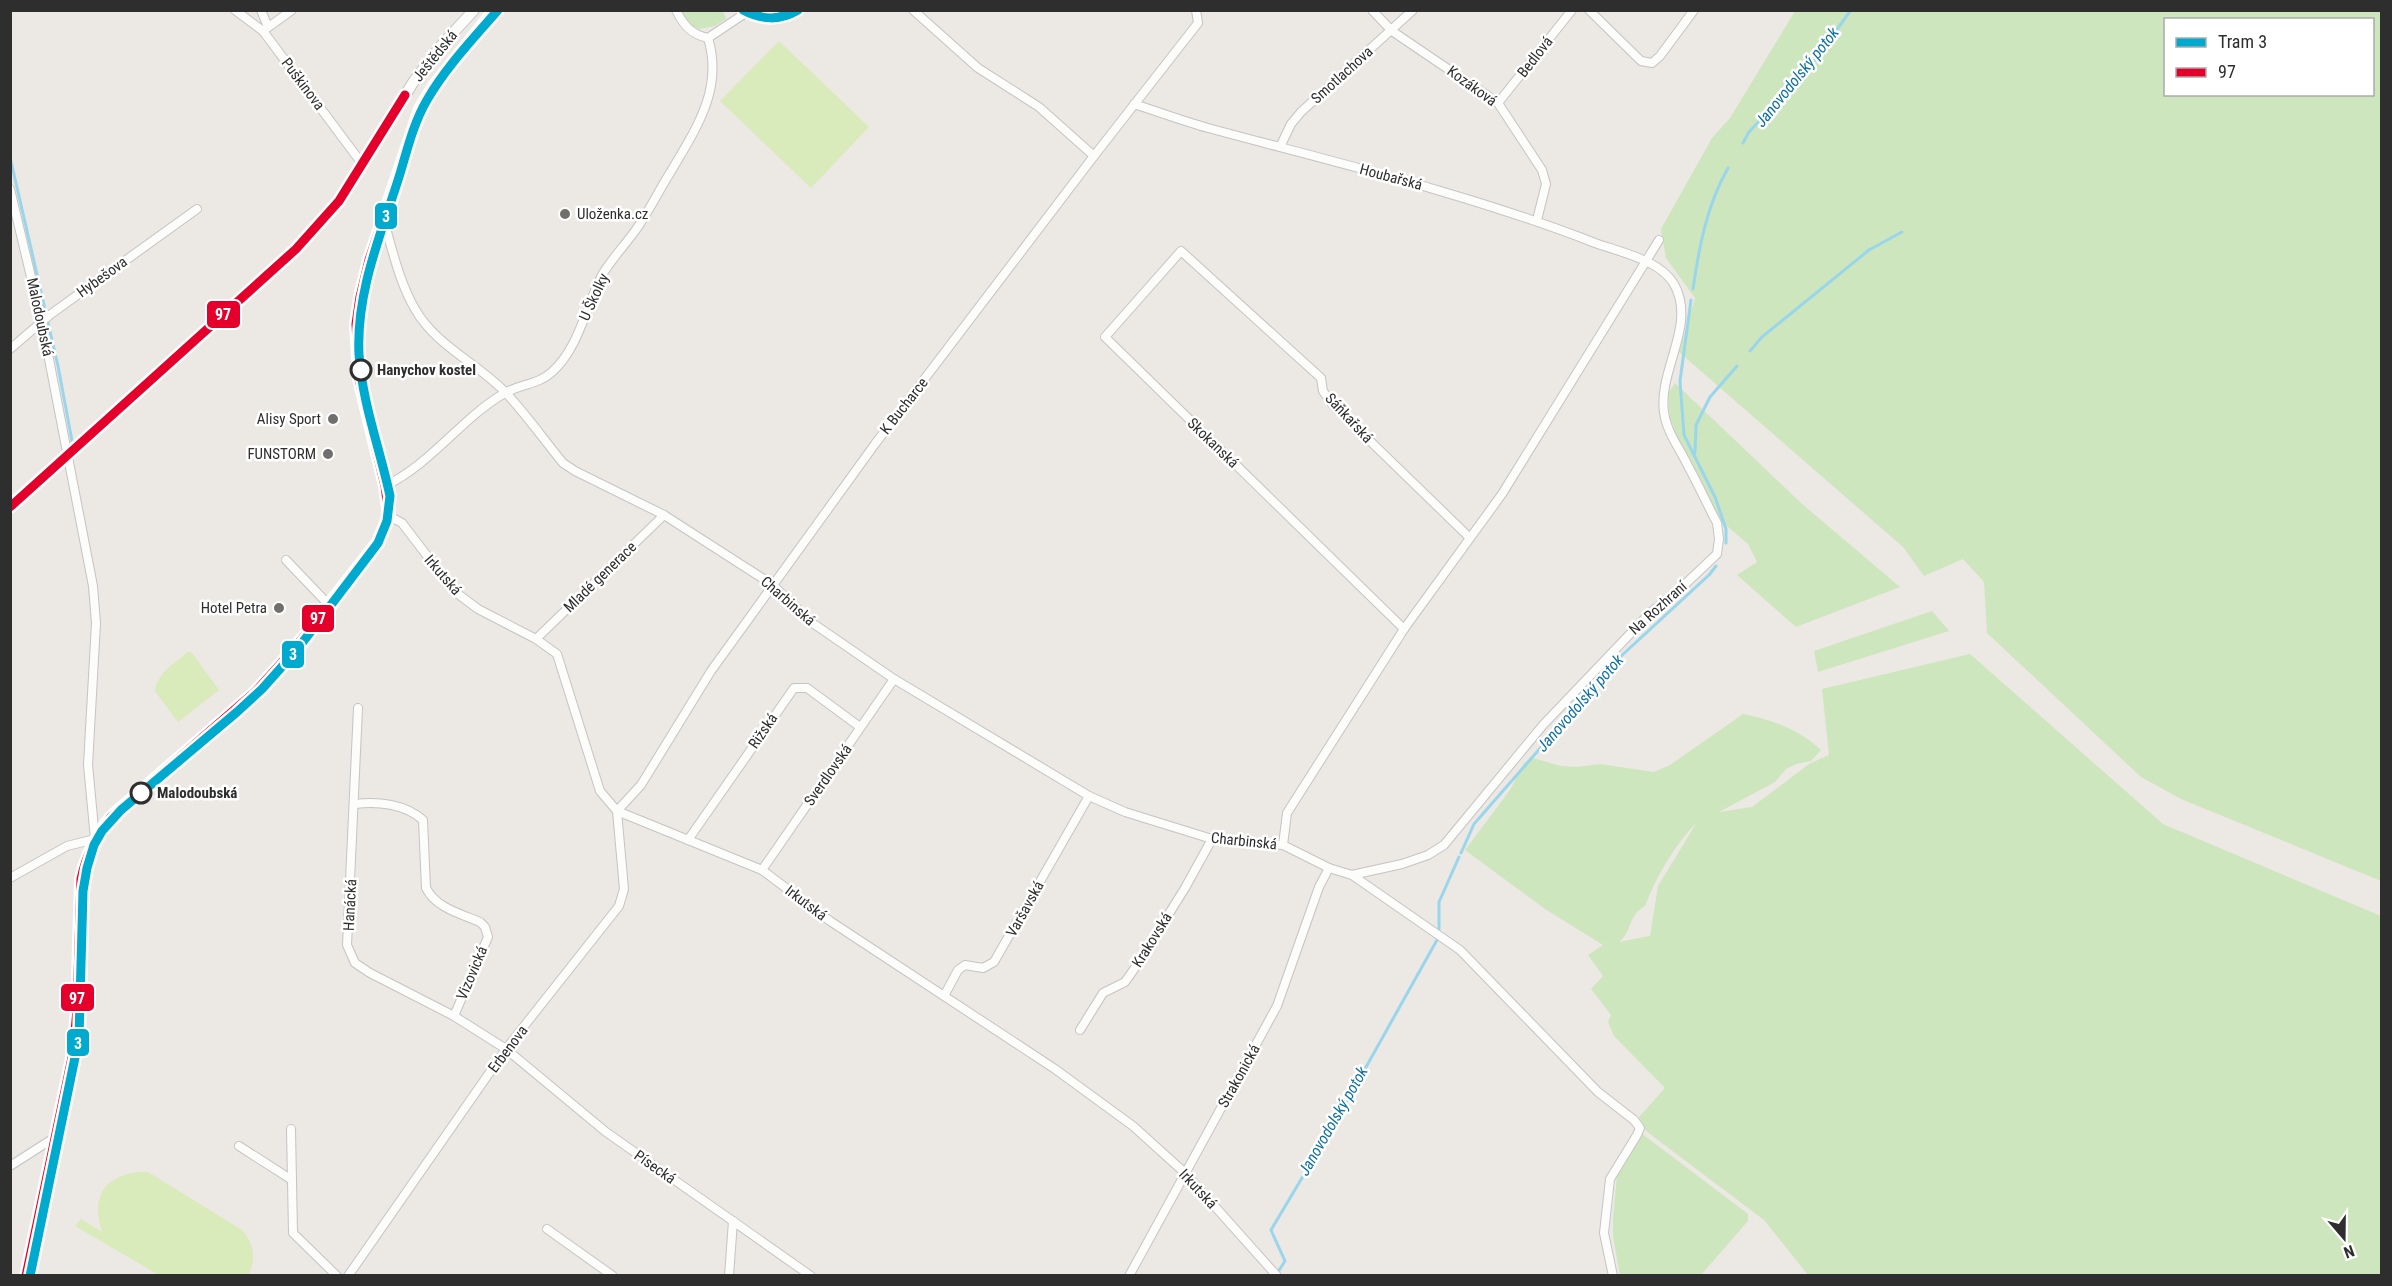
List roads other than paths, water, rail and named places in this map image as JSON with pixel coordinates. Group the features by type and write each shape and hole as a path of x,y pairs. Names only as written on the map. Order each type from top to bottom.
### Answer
{"street":[{"name":"Puškinova","path":"235,10 265,29 363,165"},
{"path":"261,10 265,29 292,10"},
{"name":"Ještědská","path":"10,507 296,249 339,201 414,81 439,48 474,10"},
{"name":"Ještědská","path":"26,1275 72,1053 78,1010 81,879 85,861 94,839 111,817 255,692 294,649 378,542 388,516 386,486 358,379 356,324 369,260 420,109 434,86 495,10"},
{"path":"676,10 682,21 696,36 708,38 746,11 765,16 787,15 794,10"},
{"path":"913,10 978,68 1039,107 1094,156"},
{"name":"K Bucharce","path":"618,811 640,785 711,671 875,444 1198,23 1196,10"},
{"name":"Kozáková","path":"1372,10 1392,31 1498,103 1542,170 1546,184 1537,220"},
{"name":"Smotlachova","path":"1280,147 1291,124 1301,112 1413,10"},
{"name":"Bedlová","path":"1498,103 1572,10"},
{"path":"1589,10 1641,60 1652,63 1660,56 1694,10"},
{"name":"U Školky","path":"386,486 417,468 505,392 537,382 553,372 565,356 603,274 639,225 688,144 705,108 712,81 714,57 708,38"},
{"name":"Houbařská","path":"1134,104 1204,127 1443,191 1537,220 1644,261"},
{"name":"Malodoubská","path":"11,191 42,323 93,586 96,623 88,765 94,839"},
{"name":"Hybešova","path":"10,349 197,208"},
{"name":"Charbinská","path":"384,218 405,289 415,311 429,328 505,392 563,463 664,515 773,585 811,622 894,679 1089,796 1125,812 1212,839 1283,845 1329,868"},
{"path":"1283,845 1287,813 1404,629 1502,494 1659,240"},
{"name":"Sáňkařská","path":"1181,251 1321,378 1323,391 1332,404 1469,537"},
{"name":"Skokanská","path":"1181,251 1105,337 1404,629"},
{"name":"Na Rozhraní","path":"1329,868 1352,875 1402,864 1428,855 1444,845 1543,725 1650,613 1717,554 1719,539 1716,523 1671,434 1664,413 1664,390 1681,323 1681,299 1673,282 1664,272 1644,261"},
{"name":"Mladé generace","path":"536,639 664,515"},
{"name":"Irkutská","path":"388,516 402,523 454,591 478,609 536,639 557,654 600,791 618,811 762,870 831,921 1055,1069 1124,1120 1185,1173 1277,1275"},
{"path":"286,560 329,605"},
{"name":"Sverdlovská","path":"762,870 894,679"},
{"name":"Rižská","path":"688,840 794,688 807,688 860,727"},
{"name":"Hanácká","path":"358,708 347,945 351,955 355,963 370,973 454,1016 506,1049"},
{"name":"Varšavská","path":"944,996 958,970 964,965 983,968 994,962 1089,796"},
{"name":"Vizovická","path":"355,804 378,801 417,815 423,820 426,888 429,895 436,903 480,922 485,927 488,937 454,1016"},
{"name":"Erbenova","path":"348,1275 506,1049 619,906 624,889 618,811"},
{"path":"10,878 67,846 94,839"},
{"name":"Krakovská","path":"1080,1030 1103,993 1125,982 1137,965 1185,888 1212,839"},
{"name":"Strakonická","path":"1129,1275 1277,1006 1319,887 1329,868"},
{"path":"1352,875 1460,950 1598,1092 1634,1120 1640,1128 1610,1179 1604,1233 1613,1275"},
{"name":"Písecká","path":"506,1049 606,1132 811,1275"},
{"path":"291,1129 293,1233 337,1275"},
{"path":"10,1166 54,1138"},
{"path":"239,1146 292,1180"},
{"path":"729,1275 733,1221"},
{"path":"547,1229 613,1275"}],"waterway":[{"name":"Janovodolský potok","path":"1743,143 1749,132 1809,68 1851,10"},
{"path":"10,157 58,366 72,441"},
{"name":"Janovodolský potok","path":"1693,289 1705,227 1728,168"},
{"path":"1750,351 1762,337 1869,250 1902,232"},
{"name":"Janovodolský potok","path":"1691,300 1680,381 1684,435 1715,497 1726,529 1726,543"},
{"path":"1695,453 1696,425 1710,397 1737,366"},
{"name":"Janovodolský potok","path":"1461,853 1474,824 1619,658 1716,566"},
{"name":"Janovodolský potok","path":"1439,930 1439,902 1459,857"},
{"name":"Janovodolský potok","path":"1278,1272 1285,1261 1271,1230 1337,1119 1437,940"}],"tram line":[{"name":"3","path":"30,1276 79,1038 83,891 94,845 102,831 121,810 262,689 296,651 378,543 387,521 390,496 367,408 361,372 359,354 361,308 371,264 422,109 451,65 498,10"},
{"name":"3","path":"743,10 770,18 784,16 798,10"}],"place":[{"name":"Uloženka.cz","path":"565,214"},
{"name":"Hanychov kostel","path":"361,370"},
{"name":"Alisy Sport","path":"333,419"},
{"name":"FUNSTORM","path":"328,454"},
{"name":"Hotel Petra","path":"279,608"},
{"name":"Malodoubská","path":"141,793"}]}
